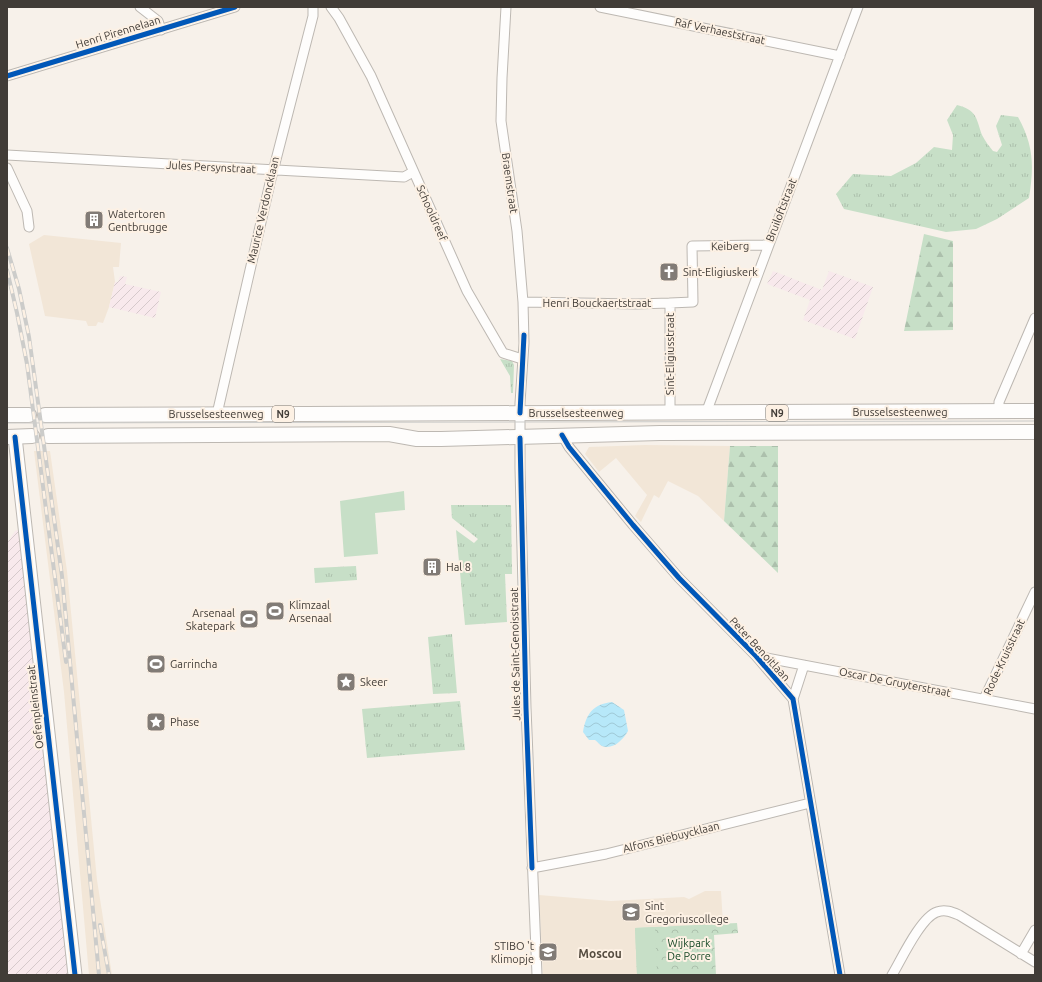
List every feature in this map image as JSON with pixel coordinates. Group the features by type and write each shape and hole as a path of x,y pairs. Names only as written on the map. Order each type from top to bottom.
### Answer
{"main road":[{"name":"Brusselsesteenweg","path":"45,415 1035,411"},
{"path":"7,415 29,415"},
{"name":"Brusselsesteenweg","path":"48,436 389,434 416,439 520,438 660,433 1035,432"},
{"path":"11,437 32,436"}],"street":[{"path":"140,7 158,21 161,30"},
{"name":"Henri Pirennelaan","path":"7,76 236,7"},
{"name":"Maurice Verdoncklaan","path":"217,414 272,170 313,16 313,7"},
{"name":"Schooldreef","path":"331,7 339,18 371,76 467,291 503,353 522,359"},
{"name":"Braemstraat","path":"506,7 501,122 517,231 523,302 524,343 522,359"},
{"name":"Raf Verhaeststraat","path":"600,7 840,56"},
{"name":"Bruiloftstraat","path":"706,413 858,7"},
{"name":"Jules Persynstraat","path":"7,155 404,176 413,172"},
{"path":"7,168 27,211 29,227"},
{"name":"Keiberg","path":"692,246 768,245"},
{"name":"Sint-Eligiusstraat","path":"670,412 670,303 693,302 692,246"},
{"name":"Henri Bouckaertstraat","path":"523,302 636,304 670,303"},
{"path":"999,412 999,402 1035,318"},
{"path":"520,413 522,359"},
{"name":"Jules de Saint-Genoisstraat","path":"520,413 526,708 537,975"},
{"name":"Peter Benoitlaan","path":"562,436 569,447 633,525 683,582 756,656 793,699"},
{"name":"Oefenpleinstraat","path":"11,437 75,975"},
{"name":"Rode-Kruisstraat","path":"984,699 1035,592"},
{"name":"Oscar De Gruyterstraat","path":"756,656 1035,709"},
{"path":"804,665 793,699 840,975"},
{"name":"Alfons Biebuycklaan","path":"532,868 606,854 810,803"},
{"path":"892,975 923,924 930,916 938,912 949,911 959,915 1035,962"},
{"path":"1020,954 1035,930"}],"shaded area":[{"path":"44,235 121,243 119,267 113,267 115,282 109,307 103,323 98,322 96,326 88,326 86,321 45,316 29,244"},
{"path":"773,271 822,290 829,271 873,287 855,339 803,320 810,300 767,284"},
{"path":"120,276 127,277 125,284 161,292 155,318 109,307 115,282 118,282"},
{"path":"645,445 730,446 724,521 698,496 668,481 659,498 654,495 641,522 635,516 647,495 616,458 599,472 585,454 589,447"},
{"path":"34,451 50,451 67,571 97,880 112,975 89,975 64,692"},
{"path":"25,527 75,975 7,975 7,543 15,531"},
{"path":"705,891 721,891 723,924 636,928 637,975 543,975 539,895 611,901 684,897 689,899"}],"green space":[{"path":"957,105 972,112 977,119 984,139 993,151 997,152 1002,145 996,126 1001,115 1018,117 1030,147 1032,176 1029,198 997,219 976,229 946,232 844,209 836,194 853,174 891,176 916,163 934,147 952,150 953,135 947,120"},
{"path":"924,234 953,241 953,330 904,331"},
{"path":"500,359 512,361 514,365 513,393 511,393 510,376"},
{"path":"730,446 778,446 778,573 724,521"},
{"path":"404,491 405,510 375,513 378,554 344,557 340,501"},
{"path":"451,505 511,505 512,574 505,574 507,622 465,625 456,530 474,543 478,539 452,518"},
{"path":"356,566 357,580 315,583 314,568"},
{"path":"452,634 457,693 433,694 428,637"},
{"path":"460,701 465,750 367,758 362,709"},
{"name":"Wijkpark De Porre","path":"737,923 738,933 714,935 716,975 637,975 635,928"},
{"path":"655,927 657,975 637,975 635,928"}],"water":[{"path":"612,702 624,710 628,731 617,743 610,747 606,747 601,746 595,740 589,740 583,732 588,715 600,705"}],"tram line":[{"path":"7,423 1035,421"}],"railway":[{"path":"7,248 19,289 29,337 62,576 99,975"},
{"path":"7,270 27,364 66,662"},
{"path":"100,925 109,975"}],"cycle path":[{"path":"7,76 235,7"},
{"path":"520,413 524,335"},
{"path":"562,435 569,447 679,578 756,656 793,699 840,975"},
{"path":"15,437 75,975"},
{"path":"520,438 526,708 532,868"}],"place":[{"name":"Watertoren Gentbrugge","path":"94,220"},
{"name":"Sint-Eligiuskerk","path":"669,272"},
{"name":"Hal 8","path":"432,567"},
{"name":"Klimzaal Arsenaal","path":"275,611"},
{"name":"Arsenaal Skatepark","path":"249,619"},
{"name":"Garrincha","path":"156,664"},
{"name":"Skeer","path":"346,682"},
{"name":"Phase","path":"156,722"},
{"name":"Sint Gregoriuscollege","path":"631,912"},
{"name":"STIBO 't Klimopje","path":"548,952"}],"district":[{"name":"Moscou","path":"600,953"}]}
